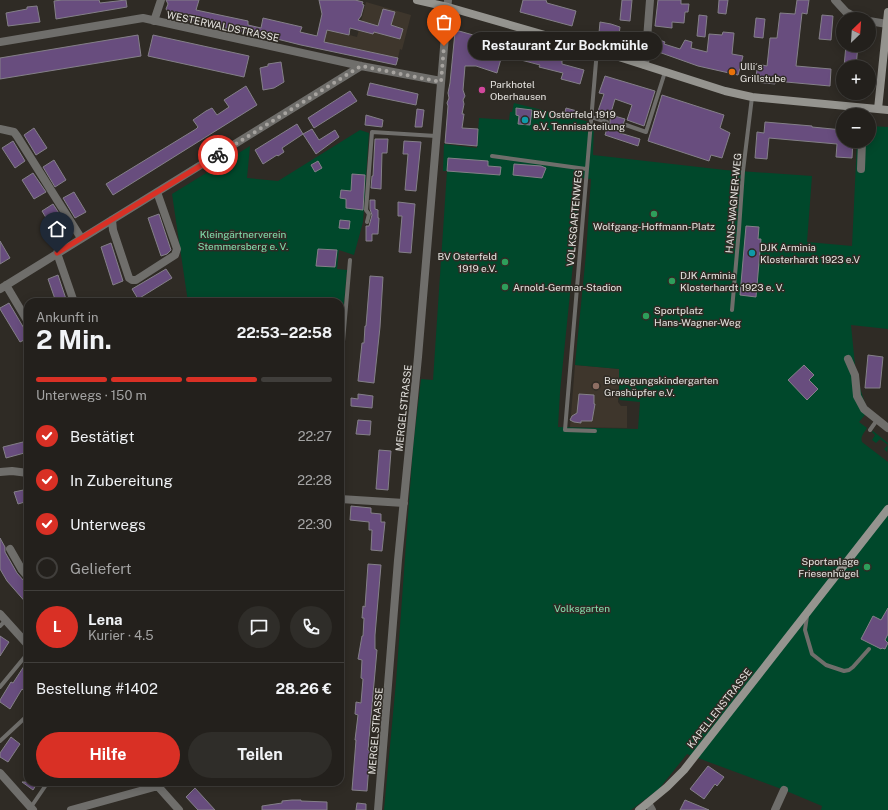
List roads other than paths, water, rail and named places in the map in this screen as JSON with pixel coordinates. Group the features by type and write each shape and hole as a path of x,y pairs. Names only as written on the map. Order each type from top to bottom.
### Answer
{"main road":[{"path":"417,0 448,4 725,91 841,108"},
{"path":"888,12 878,109 888,110"},
{"name":"KAPELLENSTRASSE","path":"639,810 650,806 684,770 888,509"}],"street":[{"path":"154,21 161,0"},
{"path":"645,65 650,0"},
{"path":"835,0 846,12"},
{"name":"MERGELSTRASSE","path":"378,810 448,4"},
{"name":"WESTERWALDSTRASSE","path":"0,42 143,18 441,82"},
{"path":"876,22 887,24"},
{"path":"4,286 361,66"},
{"path":"0,129 14,132 82,238"},
{"path":"861,169 862,148"},
{"path":"112,220 113,230 129,278 136,280 176,253 177,248 157,192"},
{"path":"57,253 73,298"},
{"path":"0,278 24,316"},
{"path":"848,359 855,375 856,391 864,409 888,428"},
{"path":"0,472 24,472"},
{"path":"344,499 404,504"},
{"path":"10,549 24,572"},
{"path":"2,620 24,638"},
{"path":"0,773 32,809"},
{"path":"70,810 149,786"},
{"path":"158,786 179,810"},
{"path":"775,810 784,790"}],"lane":[{"name":"VOLKSGARTENWEG","path":"595,431 564,430 597,50"},
{"path":"626,125 646,132 665,72"},
{"name":"HANS-WAGNER-WEG","path":"732,310 740,229 743,171 752,96"},
{"path":"590,117 607,122"},
{"path":"367,222 369,214 366,210 372,132 437,136"},
{"path":"492,156 586,169"},
{"path":"344,330 350,260"},
{"path":"870,430 877,420"},
{"path":"808,611 805,630 812,654 826,665 844,671 849,670 869,649"},
{"path":"0,687 24,658"},
{"path":"0,741 24,719"},
{"path":"32,809 46,786"}],"place":[{"name":"Restaurant Zur Bockmühle","path":"444,46"},
{"name":"Ulli´s Grillstube","path":"732,72"},
{"name":"Parkhotel Oberhausen","path":"482,90"},
{"name":"BV Osterfeld 1919 e.V. Tennisabteilung","path":"525,120"},
{"name":"Wolfgang-Hoffmann-Platz","path":"654,214"},
{"name":"DJK Arminia Klosterhardt 1923 e.V","path":"752,253"},
{"name":"BV Osterfeld 1919 e.V.","path":"505,262"},
{"name":"DJK Arminia Klosterhardt 1923 e. V.","path":"672,281"},
{"name":"Arnold-Germar-Stadion","path":"505,287"},
{"name":"Sportplatz Hans-Wagner-Weg","path":"646,316"},
{"name":"Bewegungskindergarten Grashüpfer e.V.","path":"596,386"},
{"name":"Sportanlage Friesenhügel","path":"867,567"}],"park label":[{"name":"Kleingärtnerverein Stemmersberg e. V.","path":"243,240"},
{"name":"Volksgarten","path":"582,608"}]}
